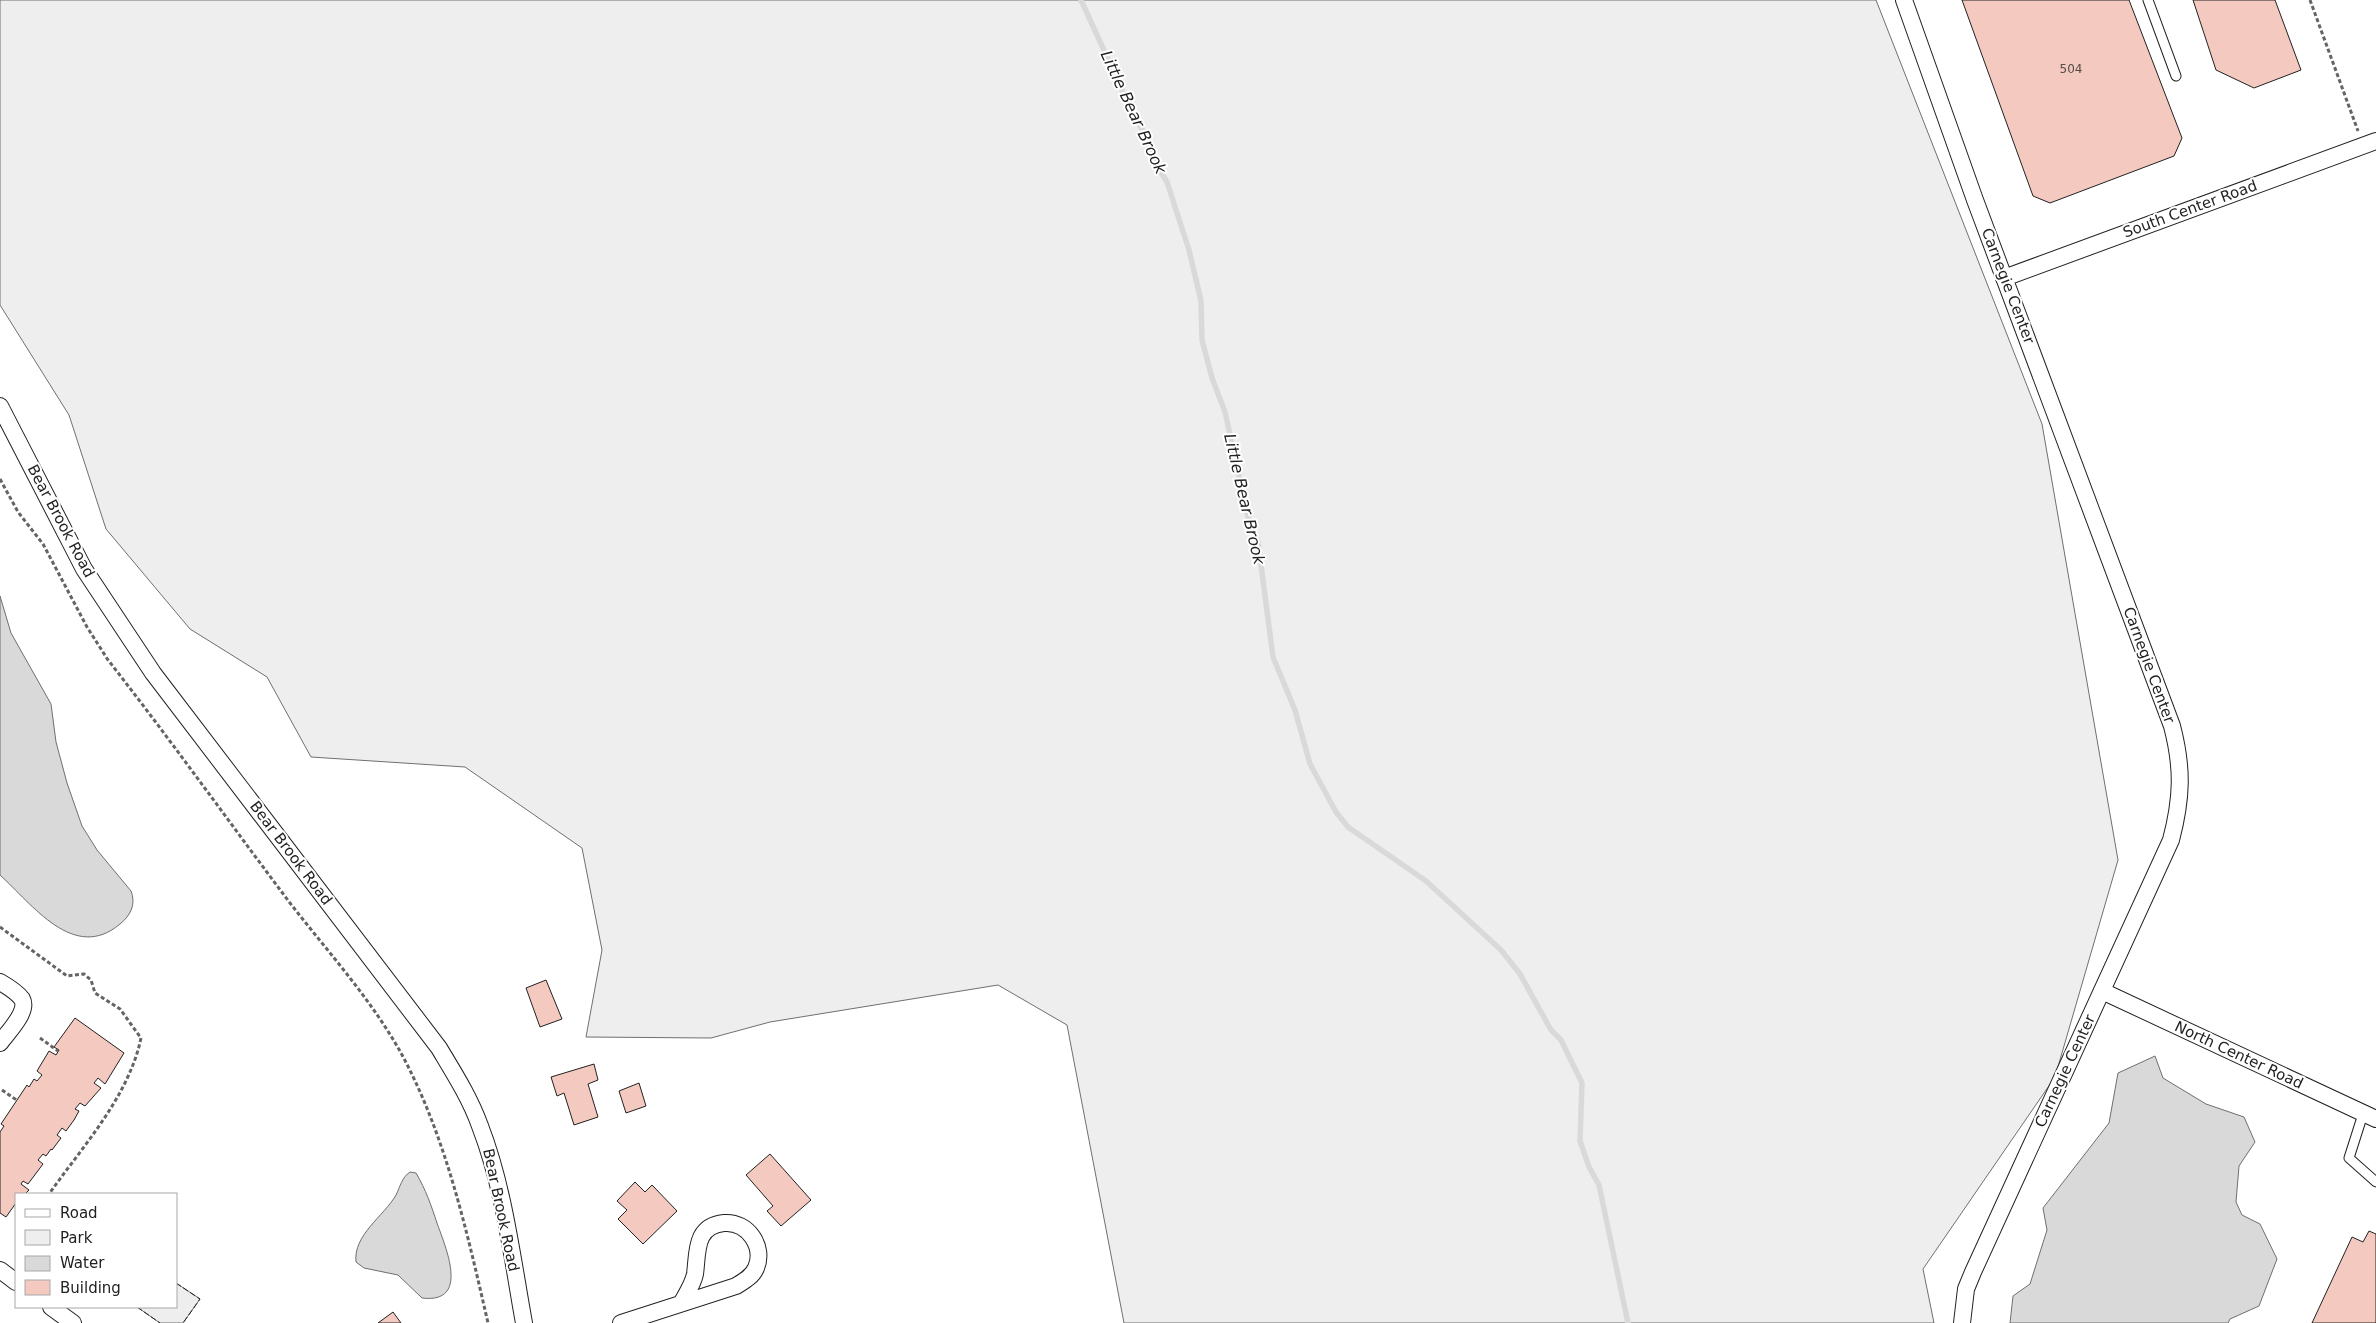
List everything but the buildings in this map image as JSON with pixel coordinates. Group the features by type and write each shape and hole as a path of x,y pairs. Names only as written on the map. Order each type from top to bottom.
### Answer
{"street":[{"name":"Carnegie Center","path":"1904,0 2004,278 2172,726 2179,755 2180,802 2171,840 1973,1272 1966,1289 1962,1323"},
{"name":"South Center Road","path":"2004,278 2376,141"},
{"name":"Bear Brook Road","path":"0,406 6,430 84,569 153,673 439,1048 463,1088 480,1125 492,1163 524,1323"},
{"path":"0,982 19,996 24,1006 22,1013 0,1042"},
{"name":"North Center Road","path":"2102,990 2370,1117"},
{"path":"621,1323 736,1286 748,1279 756,1268 759,1256 756,1242 749,1232 737,1225 724,1223 712,1227 702,1236 696,1248 695,1275 682,1302"},
{"path":"0,1270 15,1281"},
{"path":"52,1308 73,1323"}],"lane":[{"path":"2148,0 2176,76"},
{"path":"2370,1117 2349,1158 2376,1182"}],"path":[{"path":"2310,0 2358,132"},
{"path":"0,479 18,512 42,544 87,627 108,660 312,932 360,991 400,1052 418,1088 445,1158 464,1222 488,1323"},
{"path":"0,927 67,976 84,974 91,980 95,993 120,1009 142,1038 136,1061 125,1083 50,1193"},
{"path":"40,1038 58,1051"},
{"path":"2,1090 18,1101"}],"green space":[{"path":"0,0 1876,0 2042,424 2118,860 2055,1077 1923,1269 1934,1323 1124,1323 1067,1025 998,985 770,1022 711,1038 586,1037 602,950 582,848 465,767 311,757 267,677 190,629 106,529 69,415 0,305"},
{"path":"178,1284 200,1299 183,1323 160,1323 138,1308 178,1308"}],"water":[{"path":"0,596 11,633 51,704 56,742 67,783 82,826 97,850 131,891 133,905 130,913 120,924 103,934 86,937 70,933 55,925 40,914 0,875"},
{"path":"2155,1056 2163,1078 2206,1104 2244,1117 2255,1142 2239,1166 2236,1202 2242,1215 2260,1224 2277,1259 2259,1306 2230,1319 2228,1323 2010,1323 2013,1296 2030,1284 2047,1230 2043,1208 2109,1123 2118,1073"},
{"path":"410,1172 416,1173 425,1192 449,1258 450,1283 446,1292 437,1297 422,1298 398,1275 364,1268 356,1262 356,1252 364,1234 391,1203 403,1179"}],"waterway":[{"name":"Little Bear Brook","path":"1081,0 1134,116 1144,132 1153,159 1167,182 1189,250 1201,301 1202,340 1212,378 1225,412 1248,517 1258,542 1273,657 1295,710 1310,764 1336,812 1348,827 1426,881 1501,950 1520,974 1551,1030 1561,1040 1582,1083 1580,1141 1589,1167 1599,1185 1628,1323"}],"fence":[{"path":"178,1284 200,1299 183,1323"},
{"path":"138,1308 160,1323"}]}
